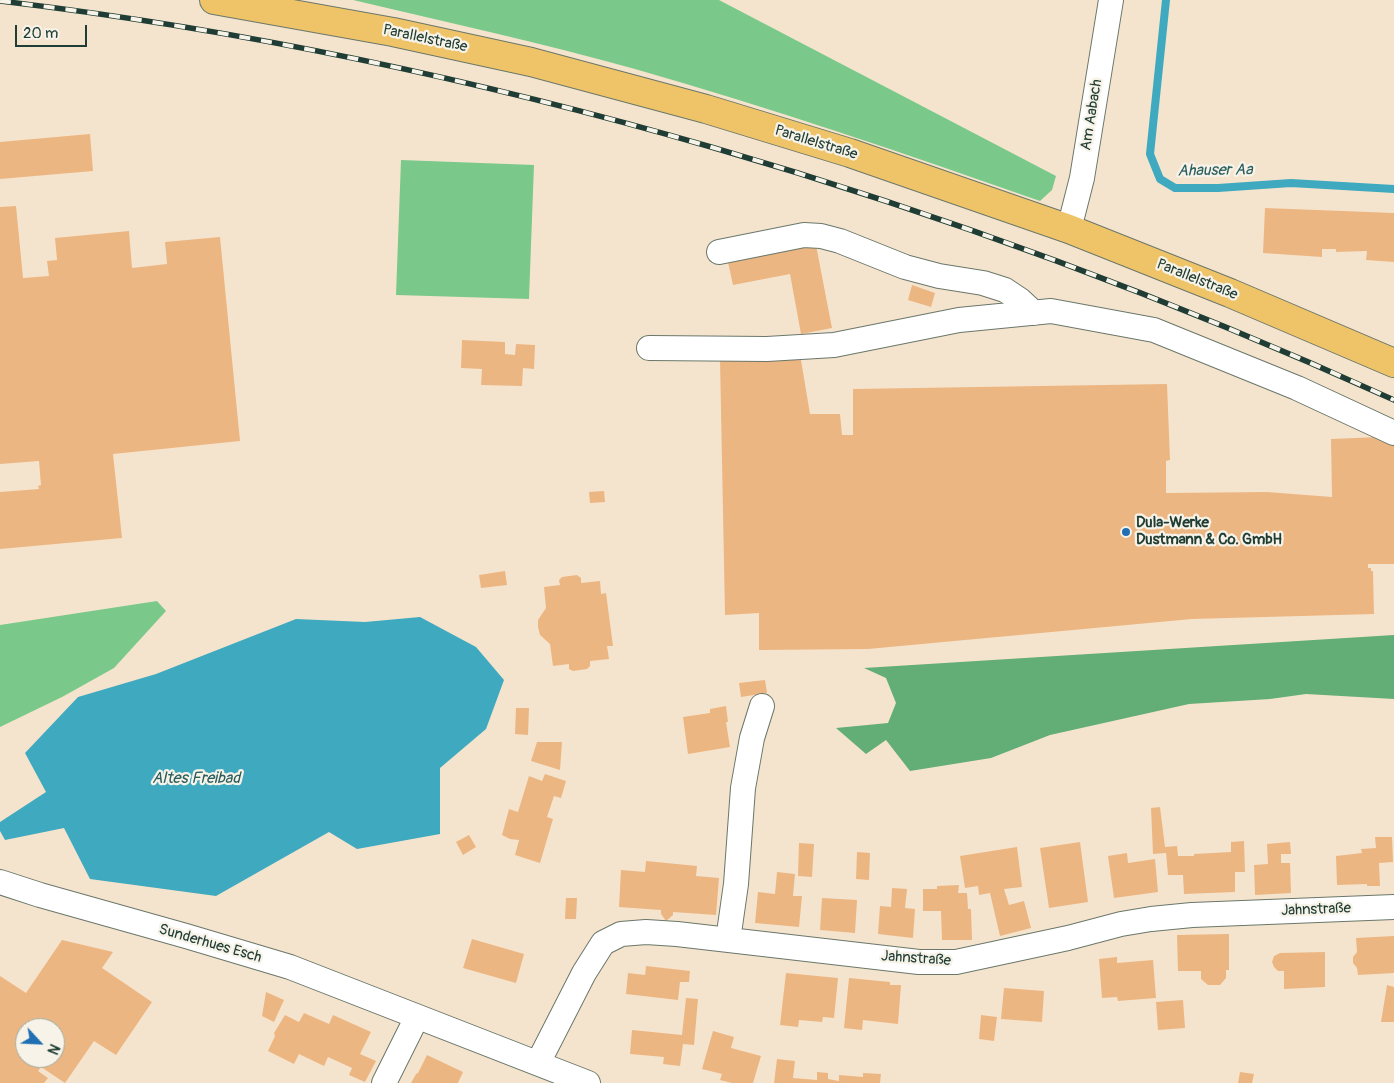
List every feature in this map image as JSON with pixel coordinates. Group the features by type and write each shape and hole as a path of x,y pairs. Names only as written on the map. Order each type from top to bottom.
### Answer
{"main road":[{"name":"Parallelstraße","path":"214,0 392,32 532,62 687,104 850,153 1069,229 1230,293 1394,363"}],"street":[{"name":"Am Aabach","path":"1069,229 1082,178 1111,0"},
{"path":"719,252 804,235 821,236 840,241 904,267 939,276 983,282 1005,290 1034,313"},
{"path":"649,348 767,349 834,345 959,320 1051,311 1154,330 1297,388 1394,433"},
{"path":"728,940 736,884 743,788 752,738 762,706"},
{"name":"Sunderhues Esch","path":"0,882 290,967 588,1083"},
{"name":"Jahnstraße","path":"538,1063 584,973 603,943 621,934 646,932 678,934 920,962 956,962 1068,938 1121,924 1151,919 1192,915 1394,907"},
{"path":"384,1083 417,1017"}],"green space":[{"path":"353,0 719,0 1056,176 1052,190 1040,201 839,132 635,69 564,50"},
{"path":"401,160 534,165 529,299 396,295"},
{"path":"157,601 166,611 114,668 62,697 0,727 0,625"},
{"path":"1394,635 1394,699 1306,694 1270,699 1189,704 1050,735 991,758 910,771 886,740 866,754 836,728 888,723 896,703 886,678 864,668"}],"water":[{"name":"Altes Freibad","path":"420,617 476,647 504,680 486,729 440,768 440,834 357,849 329,832 216,896 90,879 64,828 5,840 0,831 0,822 46,792 25,753 78,697 156,674 296,619 365,622"}],"building":[{"path":"90,134 93,171 0,179 0,142"},
{"path":"16,206 23,278 49,276 47,261 57,260 55,238 129,231 132,268 167,264 165,242 220,237 240,441 113,454 122,538 0,549 0,492 39,489 38,486 41,485 39,461 0,464 0,207"},
{"path":"1265,208 1394,213 1394,262 1366,260 1367,251 1336,252 1336,249 1322,249 1322,257 1263,253"},
{"path":"815,240 832,328 801,334 790,274 733,285 727,258"},
{"path":"912,285 935,293 931,307 908,300"},
{"path":"462,340 505,342 505,354 515,355 516,344 535,345 534,369 523,368 522,386 481,385 482,369 461,368"},
{"name":"Dula-Werke Dustmann & Co. GmbH","path":"720,359 801,360 810,414 840,414 842,435 853,435 853,389 1167,384 1170,460 1166,461 1166,493 1267,492 1332,497 1331,439 1379,437 1394,445 1394,564 1368,564 1368,568 1371,568 1371,571 1373,571 1374,614 1192,619 868,649 759,650 759,613 725,615"},
{"path":"604,491 605,502 590,503 589,492"},
{"path":"505,571 507,585 481,588 479,575"},
{"path":"577,575 581,578 581,583 600,581 601,594 606,593 613,646 607,646 609,659 590,661 590,666 587,669 573,671 569,669 569,664 553,666 550,644 540,635 538,620 546,608 544,587 560,585 559,580 562,577"},
{"path":"765,680 767,693 741,697 739,683"},
{"path":"726,706 728,722 726,722 730,747 688,754 683,717 710,713 710,709"},
{"path":"516,708 529,708 528,735 515,734"},
{"path":"537,742 562,742 560,770 531,761"},
{"path":"545,774 566,781 561,798 554,796 547,817 553,819 540,863 515,855 519,840 510,839 502,835 509,809 518,812 529,776 542,781"},
{"path":"1160,807 1165,847 1177,846 1178,856 1231,852 1231,842 1244,841 1245,872 1235,872 1235,892 1184,894 1183,875 1168,875 1166,853 1153,854 1151,808"},
{"path":"469,835 476,847 463,855 456,842"},
{"path":"1375,837 1392,837 1393,862 1379,863 1380,886 1367,886 1367,884 1337,885 1336,856 1362,853 1361,849 1376,848"},
{"path":"1080,842 1088,902 1049,908 1040,848"},
{"path":"1290,842 1291,854 1281,854 1281,863 1290,863 1291,893 1255,895 1254,865 1268,864 1267,844"},
{"path":"799,843 814,844 812,877 798,876"},
{"path":"1017,847 1022,887 1004,889 1009,905 1024,901 1031,928 1000,936 990,893 979,895 978,886 965,888 960,856"},
{"path":"857,852 870,853 869,880 856,879"},
{"path":"1127,853 1128,863 1155,859 1158,892 1114,898 1108,856"},
{"path":"646,861 697,866 696,876 719,878 716,915 673,912 673,915 666,921 661,914 661,910 619,907 621,870 645,872"},
{"path":"777,872 795,874 793,896 802,896 799,927 755,923 758,892 775,894"},
{"path":"959,885 958,893 967,893 968,909 971,909 972,940 942,940 941,911 923,911 923,889 937,889 937,886"},
{"path":"892,888 907,889 905,908 915,909 913,938 878,934 880,906 891,907"},
{"path":"566,898 577,898 576,919 565,919"},
{"path":"822,898 857,900 855,933 820,930"},
{"path":"1229,934 1229,970 1226,970 1226,978 1220,985 1208,985 1201,979 1201,971 1178,971 1177,935"},
{"path":"1394,936 1394,973 1358,975 1357,968 1353,963 1353,957 1357,952 1356,938"},
{"path":"472,939 524,954 516,983 463,968"},
{"path":"62,940 113,952 102,968 152,1002 116,1055 94,1041 65,1083 42,1068 65,1068 65,1018 15,1018 15,1068 40,1068 38,1071 48,1078 44,1083 0,1083 0,976 26,993"},
{"path":"1325,952 1325,987 1284,989 1284,971 1278,971 1274,967 1272,962 1274,956 1280,953"},
{"path":"1117,957 1117,963 1153,960 1156,998 1118,1001 1117,997 1102,998 1099,959"},
{"path":"646,966 690,971 689,982 680,982 678,1000 626,994 628,973 645,975"},
{"path":"786,973 838,978 834,1018 823,1017 822,1022 799,1020 798,1027 780,1025"},
{"path":"849,978 890,982 890,985 901,985 898,1024 863,1020 862,1030 844,1028"},
{"path":"1387,985 1394,987 1394,1022 1381,1022"},
{"path":"1004,988 1044,991 1042,1022 1001,1019"},
{"path":"266,992 284,1000 274,1022 262,1016"},
{"path":"686,998 698,999 694,1045 683,1044 680,1066 663,1064 664,1057 630,1054 632,1030 682,1035"},
{"path":"1183,1000 1185,1028 1158,1030 1156,1002"},
{"path":"304,1013 329,1024 333,1015 371,1032 360,1054 376,1061 365,1082 349,1075 352,1068 328,1057 324,1066 299,1054 294,1064 268,1051 275,1036 274,1033 285,1015 299,1022"},
{"path":"981,1015 997,1017 994,1041 979,1039"},
{"path":"713,1031 734,1037 731,1048 761,1056 753,1083 732,1083 720,1080 722,1074 702,1069"},
{"path":"427,1055 463,1072 458,1083 411,1083"},
{"path":"777,1059 795,1061 793,1078 817,1080 817,1072 828,1073 828,1079 839,1081 839,1075 863,1077 863,1073 881,1074 880,1083 774,1083"},
{"path":"1240,1072 1254,1074 1252,1083 1238,1083"}],"waterway":[{"name":"Ahauser Aa","path":"1166,0 1150,154 1160,179 1175,188 1218,188 1291,183 1394,189"}],"railway":[{"path":"0,1 179,26 357,59 535,100 712,147 887,202 1059,262 1228,328 1394,400"}],"place":[{"name":"Dula-Werke Dustmann & Co. GmbH","path":"1126,532"}]}
